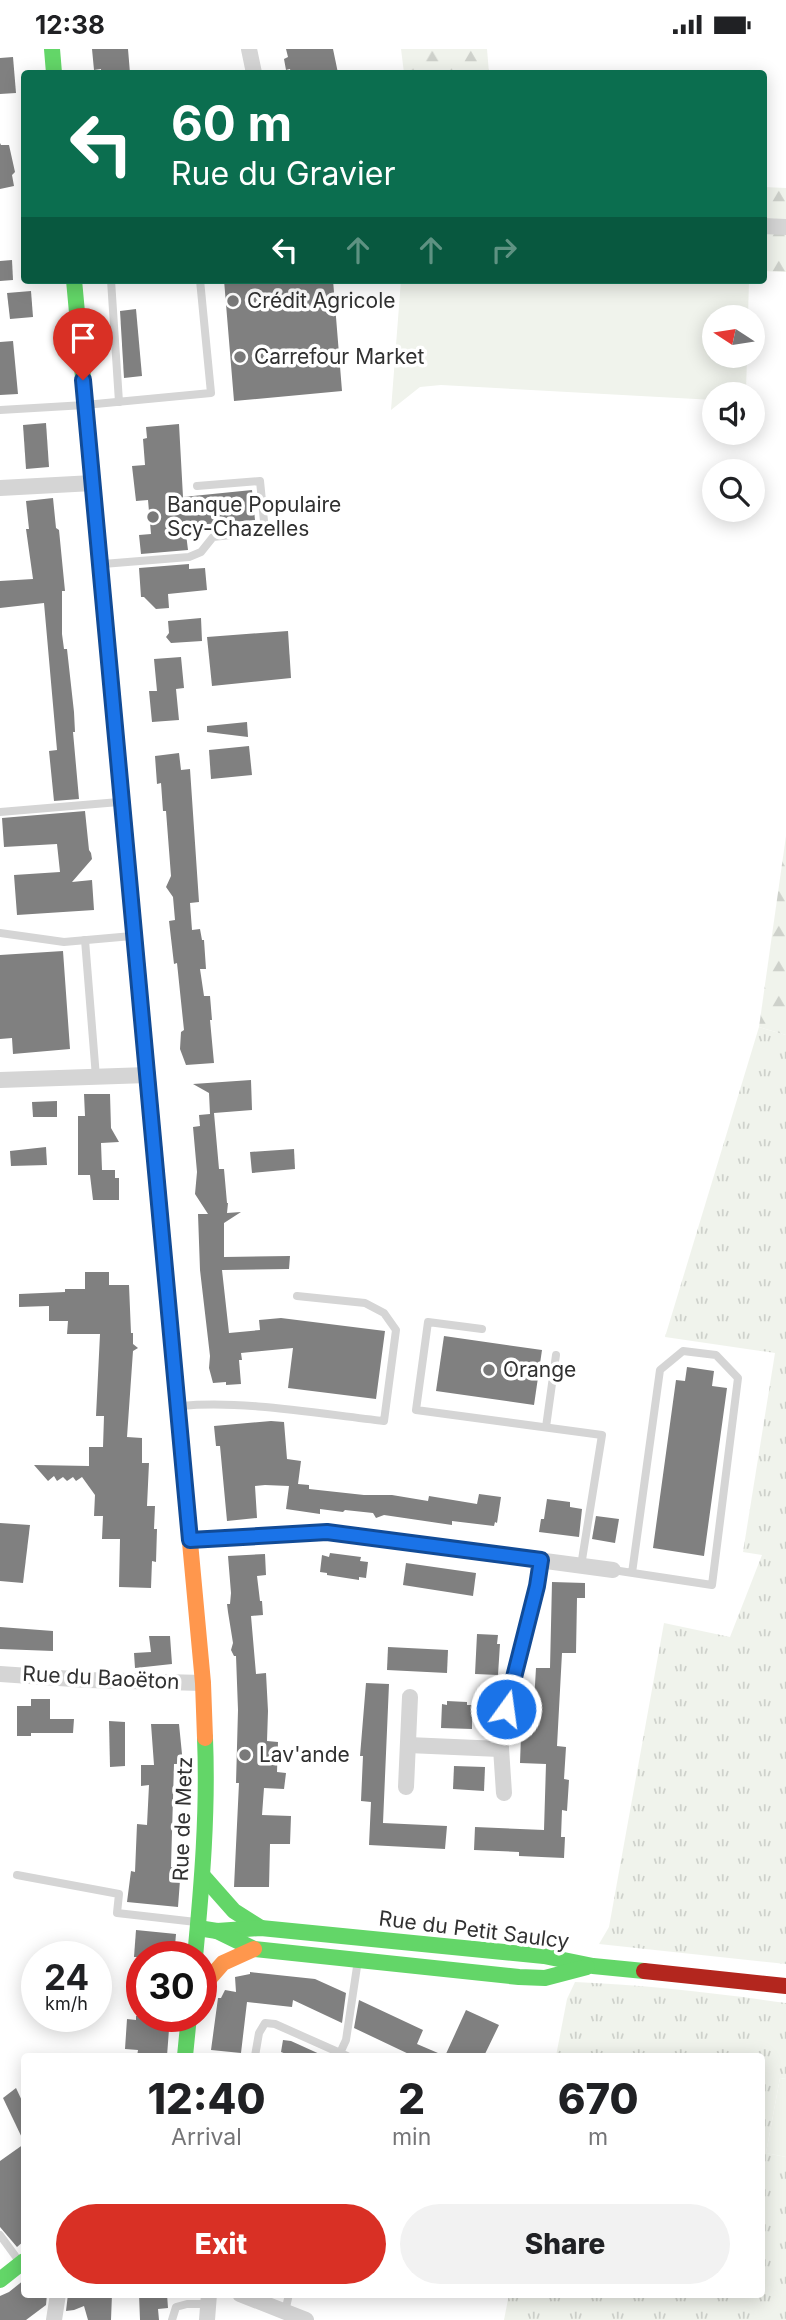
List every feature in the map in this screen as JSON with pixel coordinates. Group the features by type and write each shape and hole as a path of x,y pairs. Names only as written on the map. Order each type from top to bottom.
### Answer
{"main road":[{"path":"52,49 54,70"},
{"name":"Rue de Metz","path":"74,284 203,1683 207,1785 203,1876 196,1941"},
{"name":"Rue du Petit Saulcy","path":"203,1876 227,1905 261,1928"},
{"name":"Rue du Petit Saulcy","path":"198,1925 254,1949 358,1961 544,1978 593,1966"},
{"name":"Rue du Petit Saulcy","path":"216,1931 261,1928 544,1956 593,1966"},
{"name":"Rue du Petit Saulcy","path":"217,1966 231,1955 254,1949"},
{"path":"593,1966 786,1986"},
{"path":"185,2053 187,2032"},
{"path":"0,2280 21,2263"}],"street":[{"path":"249,49 253,70"},
{"path":"767,226 786,226"},
{"path":"0,488 93,483"},
{"path":"0,1080 148,1075"},
{"path":"190,1540 327,1532 613,1570"},
{"path":"504,1793 500,1733 537,1586 541,1560"},
{"name":"Rue du Baoëton","path":"0,1674 203,1683"},
{"path":"406,1787 410,1697"},
{"path":"408,1745 500,1749"},
{"path":"54,2320 57,2298"},
{"path":"250,2298 306,2320"}],"lane":[{"path":"111,284 119,402"},
{"path":"0,410 211,393 200,284"},
{"path":"197,486 260,481 265,531"},
{"path":"100,564 189,557 201,552 213,537 296,528"},
{"path":"0,812 122,802"},
{"path":"0,933 64,942 135,936"},
{"path":"85,940 96,1077"},
{"path":"178,1406 243,1406 384,1421 396,1330 384,1313 365,1303 297,1296"},
{"path":"482,1329 428,1321 416,1410 602,1434 581,1566"},
{"path":"613,1570 632,1573 712,1585 738,1377 716,1355 683,1351 660,1370 632,1573"},
{"path":"546,1427 556,1355"},
{"path":"17,1875 119,1894 117,1913 198,1925"},
{"path":"344,2053 361,1938"},
{"path":"256,2053 259,2033 265,2023 275,2024 340,2053"},
{"path":"0,2235 21,2261"},
{"path":"285,2312 288,2298"},
{"path":"172,2320 176,2307 187,2304 208,2306"}],"green space":[{"path":"401,49 487,49 489,70 404,70"},
{"path":"767,187 786,188 786,272 767,271"},
{"path":"401,284 749,284 748,305 702,305 702,368 747,368 746,382 702,382 702,399 441,385 420,387 391,410"},
{"path":"786,836 786,1035 759,1027"},
{"path":"759,1027 786,1035 786,1964 599,1944 609,1927 664,1623 730,1637 762,1555 743,1552 775,1353 665,1337"},
{"path":"575,1982 681,1990 786,2003 786,2079 780,2078 766,2153 786,2157 786,2320 504,2320 508,2298 765,2298 765,2053 557,2053 567,1999"},
{"path":"780,2078 786,2079 786,2157 766,2153"}],"building":[{"path":"92,49 128,49 130,70 94,70"},
{"path":"286,49 333,49 337,70 286,70 284,59 288,57"},
{"path":"13,57 16,93 0,94 0,58"},
{"path":"0,143 9,145 15,172 12,175 14,186 0,189"},
{"path":"12,260 13,280 0,281 0,261"},
{"path":"224,284 333,284 342,391 234,401"},
{"path":"31,291 33,317 10,319 7,293"},
{"path":"136,309 142,376 124,378 120,311"},
{"path":"13,341 18,394 0,395 0,342"},
{"path":"46,423 49,467 26,469 23,425"},
{"path":"179,424 183,497 252,490 255,520 185,526 188,550 141,554 139,535 151,534 148,500 136,501 132,466 145,465 143,439 147,438 146,427"},
{"path":"53,498 65,591 62,591 62,634 64,649 67,649 74,712 73,732 79,799 54,801 49,751 57,750 44,603 0,608 0,581 33,579 26,529 29,529 26,501"},
{"path":"189,564 189,569 205,568 207,590 168,594 169,608 156,609 141,597 139,568"},
{"path":"201,618 202,641 171,643 166,637 169,633 168,621"},
{"path":"288,631 291,678 212,686 207,637"},
{"path":"181,657 184,688 176,689 179,720 152,722 149,691 157,691 154,659"},
{"path":"247,722 248,737 207,732 207,726"},
{"path":"249,746 252,775 211,779 209,750"},
{"path":"179,753 181,770 190,769 199,902 190,903 192,930 200,929 204,940 206,969 200,969 204,996 210,996 214,1063 186,1065 180,1049 181,1032 184,1030 177,963 174,964 169,921 175,920 173,897 166,887 171,876 166,811 163,811 161,783 157,784 155,756"},
{"path":"85,811 92,859 72,882 92,880 94,910 17,915 14,875 60,872 57,844 4,847 2,818"},
{"path":"63,951 70,1049 13,1054 12,1038 0,1039 0,955"},
{"path":"251,1080 252,1110 214,1113 219,1169 224,1169 227,1213 241,1212 224,1223 224,1257 290,1256 289,1269 222,1270 229,1333 260,1330 259,1320 281,1318 385,1331 376,1399 288,1388 293,1348 241,1353 241,1384 213,1383 209,1368 200,1270 198,1214 208,1214 195,1194 197,1172 193,1127 200,1126 199,1115 210,1114 209,1093 193,1084"},
{"path":"84,1094 110,1094 111,1128 119,1142 101,1143 102,1170 115,1170 115,1178 119,1178 119,1200 93,1200 90,1175 78,1175 78,1116 85,1116"},
{"path":"57,1101 57,1117 33,1117 32,1102"},
{"path":"46,1147 47,1165 11,1166 10,1151"},
{"path":"294,1149 295,1169 252,1173 250,1152"},
{"path":"85,1272 109,1272 109,1285 129,1285 131,1333 133,1344 138,1348 133,1351 127,1437 142,1438 142,1463 149,1463 147,1506 155,1506 154,1529 157,1529 156,1562 152,1561 151,1588 119,1587 120,1539 102,1539 103,1516 94,1516 95,1495 82,1477 76,1481 73,1477 67,1481 63,1477 57,1481 54,1476 48,1481 34,1465 89,1466 89,1447 103,1447 104,1416 96,1416 100,1334 67,1334 68,1321 49,1321 49,1306 19,1307 19,1294 85,1289"},
{"name":"Orange","path":"444,1336 542,1350 534,1405 436,1391"},
{"path":"687,1367 714,1371 712,1386 727,1388 704,1556 653,1548 676,1380 685,1381"},
{"path":"284,1422 287,1459 301,1461 298,1484 309,1485 309,1489 392,1495 428,1501 429,1496 477,1504 479,1494 501,1497 497,1523 495,1522 494,1526 452,1521 452,1525 384,1515 376,1518 373,1513 345,1510 320,1509 320,1514 286,1509 289,1486 265,1485 255,1486 257,1518 227,1521 220,1446 216,1446 214,1426"},
{"path":"547,1499 570,1502 570,1507 582,1509 579,1537 539,1532"},
{"path":"596,1516 619,1519 615,1543 592,1539"},
{"path":"0,1523 30,1525 23,1583 0,1581"},
{"path":"330,1553 361,1557 360,1561 368,1562 366,1578 359,1577 359,1580 320,1572 322,1555 329,1557"},
{"path":"265,1554 266,1575 257,1576 263,1615 251,1616 256,1674 266,1673 267,1741 278,1742 277,1772 286,1773 284,1789 264,1788 262,1815 291,1816 290,1844 270,1844 269,1887 234,1887 239,1783 236,1783 238,1710 236,1656 231,1650 233,1643 227,1604 230,1604 231,1593 228,1556"},
{"path":"406,1563 476,1573 473,1596 403,1585"},
{"path":"552,1582 585,1583 585,1598 577,1598 576,1653 562,1653 557,1746 566,1747 564,1779 569,1780 567,1811 562,1810 561,1837 565,1837 564,1858 474,1850 475,1827 544,1830 546,1764 520,1763 521,1735 532,1735 536,1668 550,1668"},
{"path":"0,1627 53,1631 53,1651 0,1649"},
{"path":"477,1634 498,1635 498,1675 475,1674"},
{"path":"149,1636 170,1636 172,1664 135,1668 134,1653 151,1652"},
{"path":"388,1647 448,1650 447,1673 387,1670"},
{"path":"366,1683 389,1684 383,1823 447,1826 445,1849 369,1845 371,1802 361,1801 363,1756 360,1756"},
{"path":"31,1699 50,1699 50,1719 74,1719 73,1733 31,1733 31,1736 17,1736 17,1706 31,1706"},
{"path":"447,1701 467,1702 467,1705 472,1705 472,1729 441,1728 442,1704 447,1705"},
{"path":"109,1721 125,1722 125,1766 110,1767"},
{"path":"151,1724 179,1724 183,1764 174,1764 171,1867 181,1867 178,1907 127,1902 131,1871 135,1872 137,1824 147,1825 149,1785 141,1786 141,1765 154,1765"},
{"path":"454,1766 485,1767 484,1791 453,1789"},
{"path":"136,1930 176,1934 175,1941 135,1941"},
{"path":"250,1974 315,1979 346,1993 342,2023 293,2000 292,2007 247,2002 241,2053 211,2050 213,2032 217,2032 218,1998 221,1998 225,1990 236,1992 235,1977"},
{"path":"359,2000 423,2030 417,2044 438,2053 407,2053 354,2028"},
{"path":"466,2010 499,2025 485,2053 446,2053"},
{"path":"126,2032 169,2032 167,2053 138,2053 138,2050 125,2049"},
{"path":"283,2040 317,2053 284,2053 281,2052"},
{"path":"16,2088 21,2099 21,2136 3,2098"},
{"path":"21,2146 21,2244 17,2247 0,2227 0,2161"},
{"path":"21,2282 21,2298 47,2298 46,2305 26,2320 0,2320 0,2296"},
{"path":"68,2298 112,2298 111,2320 88,2320 84,2306 66,2311"},
{"path":"139,2298 167,2298 168,2308 158,2309 159,2320 140,2320"}],"traffic: fast":[{"path":"52,49 54,70"},
{"path":"74,284 154,1146"},
{"path":"196,1941 205,1820 205,1738"},
{"path":"203,1876 234,1911 261,1928"},
{"path":"198,1928 217,1931 261,1928 544,1956 593,1966 644,1971"},
{"path":"217,1931 254,1949 519,1977 545,1978 587,1967"},
{"path":"185,2053 187,2032"},
{"path":"0,2280 21,2263"}],"traffic: slow":[{"path":"185,1488 203,1683 205,1738"},
{"path":"217,1970 223,1963 254,1949"}],"traffic: jam":[{"path":"154,1146 185,1488"},
{"path":"644,1971 786,1986"}],"place":[{"name":"Crédit Agricole","path":"233,301"},
{"name":"Carrefour Market","path":"240,357"},
{"name":"Banque Populaire Scy-Chazelles","path":"153,517"},
{"name":"Orange","path":"489,1370"},
{"name":"Lav'ande","path":"245,1755"}],"route":[{"path":"83,380 190,1540 327,1532 541,1560 506,1709"}]}
